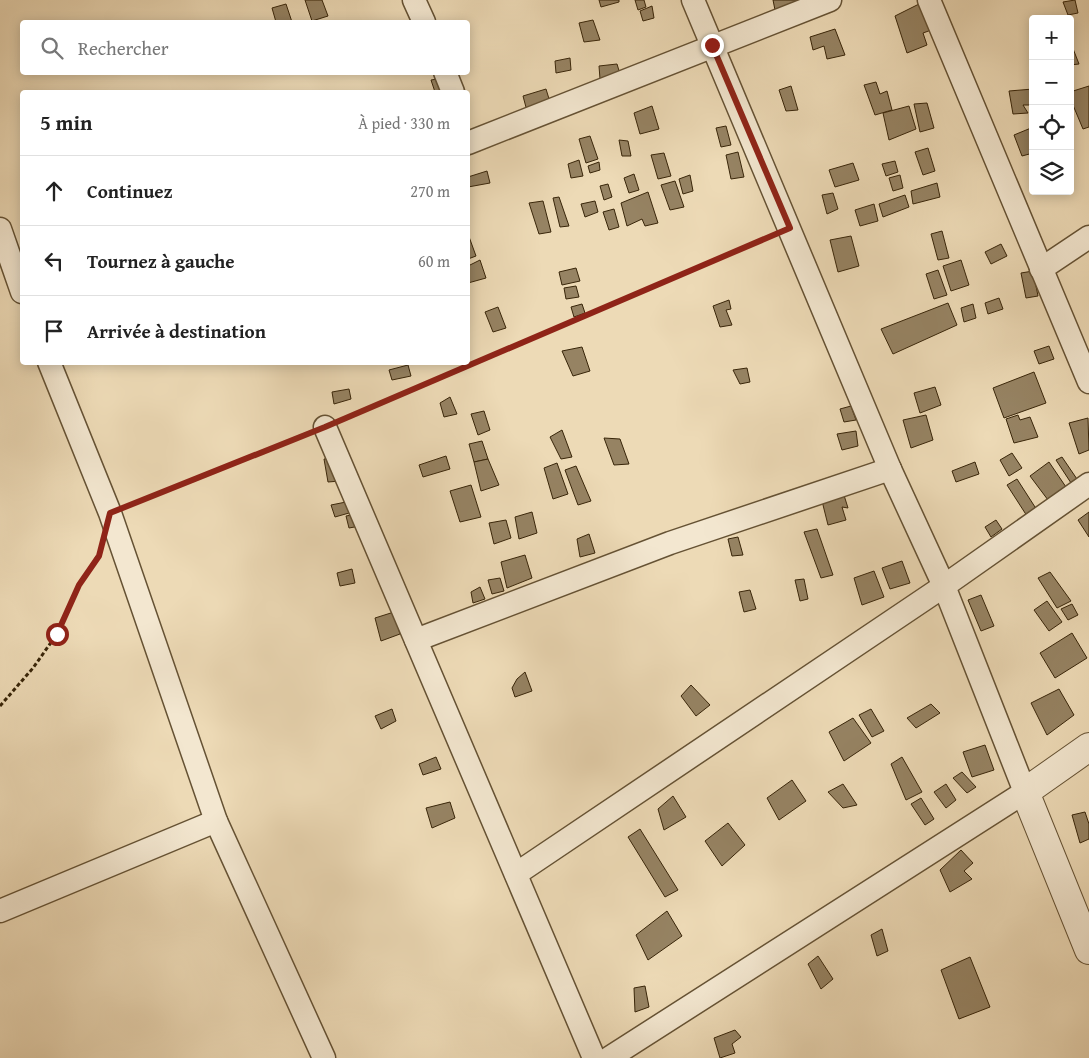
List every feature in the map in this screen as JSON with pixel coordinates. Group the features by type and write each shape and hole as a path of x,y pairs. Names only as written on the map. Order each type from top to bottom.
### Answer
{"street":[{"path":"414,0 423,20"},
{"path":"693,0 890,469 944,586 1089,950"},
{"path":"470,137 830,0"},
{"path":"929,0 1089,382"},
{"path":"445,75 452,90"},
{"path":"0,229 20,286"},
{"path":"1041,269 1089,237"},
{"path":"50,365 110,513 216,821 324,1058"},
{"path":"325,427 594,1058"},
{"path":"416,640 670,543 890,469"},
{"path":"516,874 944,586 1089,484"},
{"path":"609,1058 1025,792 1089,747"},
{"path":"0,911 216,821"}],"path":[{"path":"470,365 790,228"},
{"path":"0,706 33,668 57,634 79,585 99,556 110,513 325,427 470,365"}],"building":[{"path":"305,0 322,0 328,16 312,20"},
{"path":"599,0 619,0 619,2 601,7"},
{"path":"635,0 644,0 646,7 638,10"},
{"path":"773,0 797,0 799,6 775,10"},
{"path":"1075,0 1078,13 1068,15 1063,2"},
{"path":"921,3 934,29 923,33 927,45 907,53 895,16"},
{"path":"286,4 291,20 275,20 272,8"},
{"path":"652,6 654,18 643,21 640,11"},
{"path":"593,20 600,40 584,42 579,23"},
{"path":"835,29 845,55 827,59 824,46 813,50 810,37"},
{"path":"1074,51 1079,64 1074,65"},
{"path":"570,58 571,70 556,73 555,61"},
{"path":"617,64 620,74 600,79 599,66"},
{"path":"443,78 447,90 434,90 431,80"},
{"path":"876,82 880,94 887,91 892,110 875,115 864,85"},
{"path":"791,86 798,110 786,111 779,90"},
{"path":"1089,86 1089,127 1083,129 1074,108 1074,91"},
{"path":"546,89 550,102 527,111 523,96"},
{"path":"1029,89 1029,105 1023,105 1028,113 1013,114 1009,91"},
{"path":"927,103 934,128 920,132 914,104"},
{"path":"652,106 659,129 640,134 634,113"},
{"path":"909,106 916,129 889,140 883,113"},
{"path":"726,126 731,145 721,147 716,128"},
{"path":"1029,129 1029,154 1022,156 1014,135"},
{"path":"590,136 598,159 586,163 579,139"},
{"path":"619,140 628,141 631,156 622,156"},
{"path":"928,148 935,171 923,175 915,152"},
{"path":"738,152 744,177 731,179 726,155"},
{"path":"664,153 671,176 658,179 651,155"},
{"path":"579,160 583,176 571,178 568,164"},
{"path":"895,161 898,172 886,176 882,164"},
{"path":"599,162 600,170 590,173 588,166"},
{"path":"853,163 859,180 835,187 829,170"},
{"path":"487,171 490,183 470,187 470,176"},
{"path":"634,174 639,190 629,193 624,178"},
{"path":"690,175 693,191 683,194 679,179"},
{"path":"900,175 903,188 893,191 889,178"},
{"path":"675,181 684,207 670,210 661,185"},
{"path":"937,183 940,197 913,204 911,191"},
{"path":"608,184 612,197 604,200 600,186"},
{"path":"648,192 658,223 645,226 642,219 627,226 621,203"},
{"path":"833,193 838,209 827,214 822,195"},
{"path":"905,195 909,207 883,217 879,204"},
{"path":"559,197 569,226 560,227 553,198"},
{"path":"543,201 551,232 539,234 529,203"},
{"path":"595,201 598,212 585,217 581,204"},
{"path":"874,204 878,221 860,226 855,210"},
{"path":"614,209 619,227 609,230 603,212"},
{"path":"942,231 949,258 938,260 931,234"},
{"path":"851,236 859,266 838,272 830,240"},
{"path":"470,240 476,256 470,258"},
{"path":"1001,244 1007,256 991,264 985,252"},
{"path":"480,260 486,278 470,282 470,265"},
{"path":"961,260 969,285 951,291 943,266"},
{"path":"576,268 580,281 562,285 559,272"},
{"path":"938,270 947,295 934,299 926,274"},
{"path":"1033,271 1038,296 1026,298 1021,273"},
{"path":"576,286 579,297 566,299 564,288"},
{"path":"999,298 1003,309 988,314 985,303"},
{"path":"729,300 731,309 726,310 732,325 720,327 713,306"},
{"path":"948,303 957,325 893,354 881,329"},
{"path":"582,304 585,313 574,317 571,307"},
{"path":"973,304 976,318 964,322 961,308"},
{"path":"498,307 506,328 493,332 485,312"},
{"path":"1049,346 1054,359 1039,364 1034,351"},
{"path":"582,347 590,371 573,376 562,351"},
{"path":"408,365 411,376 392,380 389,370"},
{"path":"747,368 750,382 740,384 733,370"},
{"path":"1034,372 1046,403 1004,418 993,388"},
{"path":"935,387 941,405 920,413 914,393"},
{"path":"349,389 351,399 334,404 332,392"},
{"path":"450,397 457,414 444,417 440,403"},
{"path":"851,406 856,420 844,422 840,409"},
{"path":"484,411 490,430 478,435 471,414"},
{"path":"926,415 933,440 911,448 903,420"},
{"path":"1018,415 1020,420 1030,417 1038,437 1014,443 1006,419"},
{"path":"1088,418 1089,450 1079,454 1069,423"},
{"path":"562,430 572,457 561,459 550,437"},
{"path":"856,431 858,446 842,450 837,434"},
{"path":"604,438 620,439 629,464 614,465"},
{"path":"482,441 488,459 474,462 469,444"},
{"path":"1012,453 1022,468 1009,476 1000,460"},
{"path":"446,456 450,469 423,477 419,465"},
{"path":"1062,457 1079,482 1073,486 1056,460"},
{"path":"335,458 340,481 328,482 324,459"},
{"path":"488,459 499,485 481,491 474,462"},
{"path":"975,462 979,474 956,482 952,471"},
{"path":"1049,462 1066,487 1048,500 1030,476"},
{"path":"557,463 568,494 553,499 544,468"},
{"path":"576,466 591,501 578,505 565,470"},
{"path":"1017,479 1035,507 1027,516 1007,485"},
{"path":"471,485 481,517 460,522 450,491"},
{"path":"843,492 848,508 842,507 846,520 828,525 822,501"},
{"path":"346,502 349,513 335,517 331,505"},
{"path":"532,512 537,533 519,539 515,517"},
{"path":"1089,512 1089,537 1078,520"},
{"path":"357,514 360,526 349,528 346,516"},
{"path":"506,520 511,538 494,544 489,523"},
{"path":"996,520 1002,529 991,537 985,527"},
{"path":"817,529 833,575 821,578 804,532"},
{"path":"589,534 595,553 580,557 577,539"},
{"path":"738,537 743,555 732,556 728,539"},
{"path":"525,555 532,578 507,588 501,562"},
{"path":"902,561 910,583 890,589 882,568"},
{"path":"352,569 355,583 340,586 337,573"},
{"path":"874,571 884,597 862,605 854,578"},
{"path":"1050,572 1071,601 1057,608 1038,578"},
{"path":"500,578 504,591 492,594 488,580"},
{"path":"804,579 808,599 800,601 795,580"},
{"path":"480,587 485,599 473,603 471,592"},
{"path":"750,590 756,609 744,612 739,592"},
{"path":"981,595 994,626 981,631 968,600"},
{"path":"1047,601 1062,622 1049,631 1034,610"},
{"path":"1072,604 1078,615 1068,620 1061,609"},
{"path":"394,612 400,634 381,641 375,618"},
{"path":"1072,633 1087,658 1055,678 1040,653"},
{"path":"525,672 532,691 515,697 512,688 517,679"},
{"path":"691,685 710,705 696,716 681,696"},
{"path":"1059,689 1074,715 1047,735 1031,703"},
{"path":"931,704 940,713 916,728 907,718"},
{"path":"392,709 396,721 381,729 375,716"},
{"path":"871,709 884,731 872,737 859,715"},
{"path":"853,718 871,743 844,761 829,732"},
{"path":"985,745 994,770 972,777 963,752"},
{"path":"436,757 441,769 423,775 419,764"},
{"path":"902,757 922,792 906,800 891,764"},
{"path":"962,772 976,787 967,793 953,778"},
{"path":"792,780 806,801 779,820 767,798"},
{"path":"843,784 857,805 843,808 828,792"},
{"path":"946,784 956,800 946,808 934,792"},
{"path":"673,796 686,817 664,830 658,809"},
{"path":"921,798 934,819 925,825 911,804"},
{"path":"450,802 455,818 432,828 426,808"},
{"path":"1085,812 1089,824 1089,839 1080,843 1072,815"},
{"path":"728,823 745,845 722,866 705,841"},
{"path":"640,829 678,890 665,897 628,837"},
{"path":"961,850 973,863 964,871 972,879 950,892 940,870"},
{"path":"667,911 682,936 648,960 636,935"},
{"path":"882,929 888,951 877,956 871,935"},
{"path":"818,956 833,979 821,989 808,964"},
{"path":"970,957 990,1007 959,1019 941,970"},
{"path":"645,986 649,1007 635,1012 634,988"},
{"path":"735,1030 741,1037 732,1044 735,1053 720,1058 714,1038"}],"route":[{"path":"57,634 79,585 99,556 110,513 325,427 790,228 712,45"}]}
